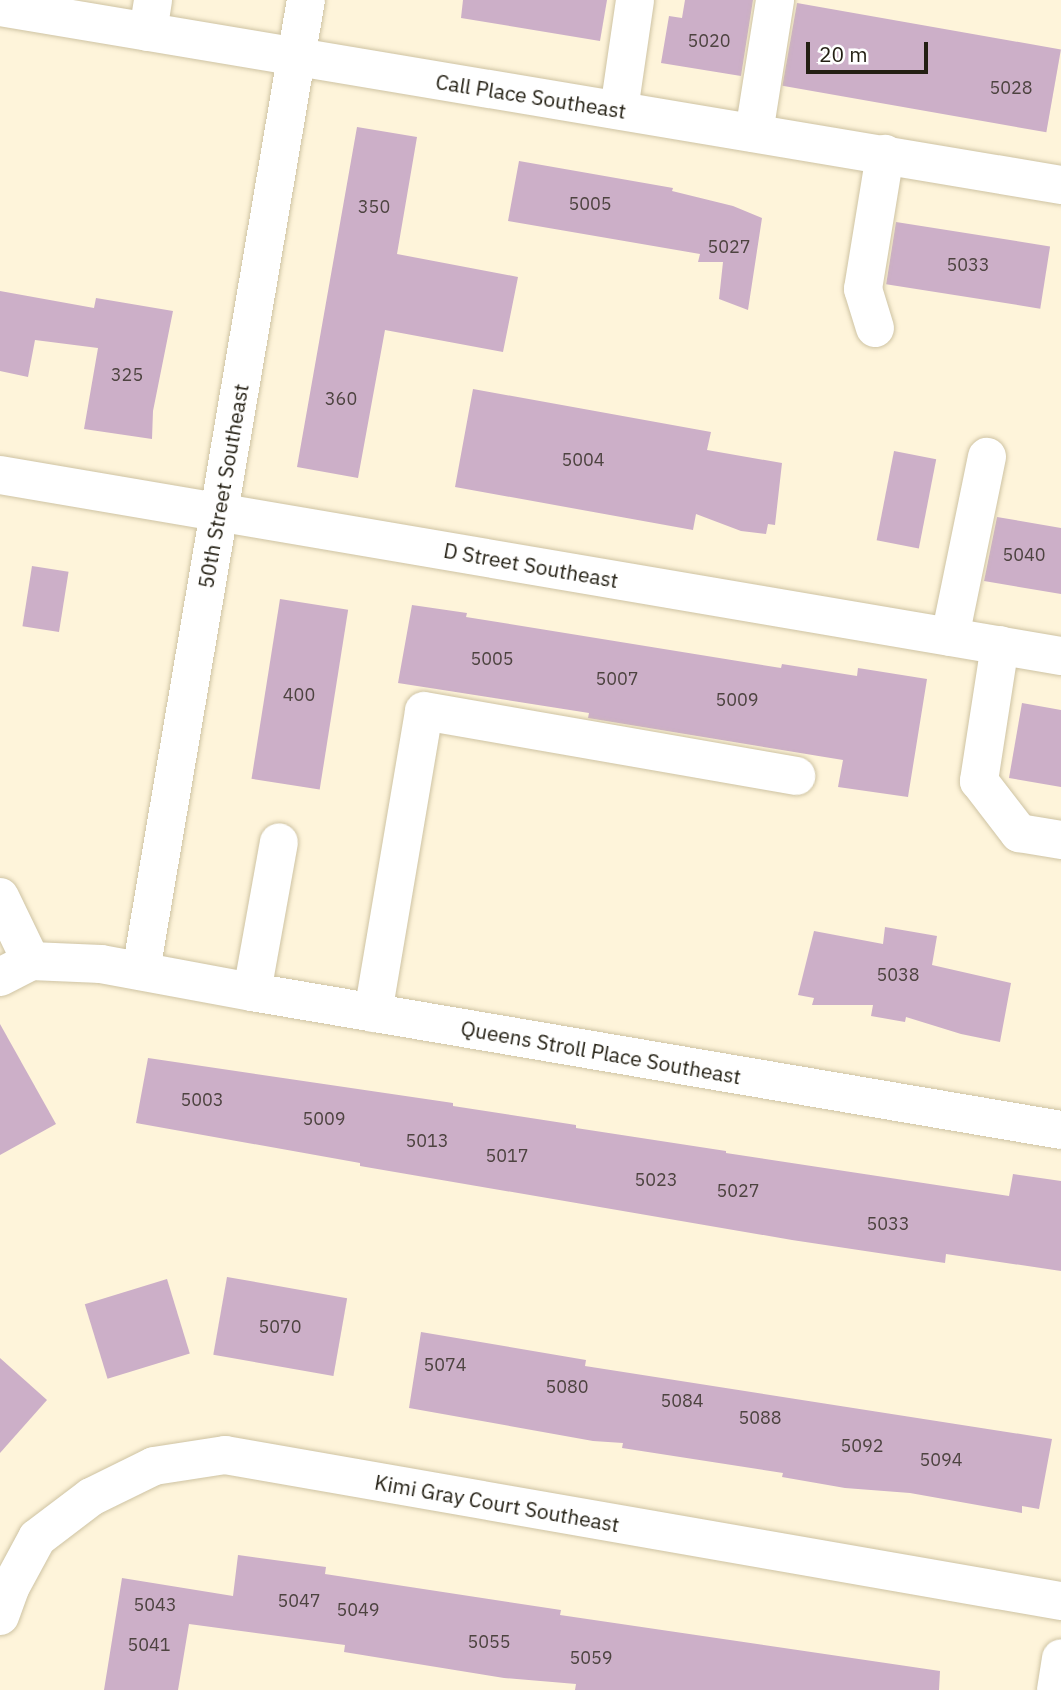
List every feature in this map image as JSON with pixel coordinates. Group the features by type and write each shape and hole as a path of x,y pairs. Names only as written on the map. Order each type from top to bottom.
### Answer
{"street":[{"name":"50th Street Southeast","path":"141,971 306,0"},
{"path":"619,110 635,0"},
{"path":"754,133 775,0"},
{"name":"Call Place Southeast","path":"0,7 150,16 296,57 1061,185"},
{"path":"875,328 863,289 885,155"},
{"path":"950,637 987,457"},
{"name":"D Street Southeast","path":"0,475 1061,656"},
{"path":"1000,645 979,780 1019,833 1061,840"},
{"path":"373,1013 424,711 796,776"},
{"path":"252,992 279,842"},
{"path":"0,897 15,969"},
{"name":"Queens Stroll Place Southeast","path":"15,969 101,964 1061,1130"},
{"name":"Kimi Gray Court Southeast","path":"0,1616 10,1588 37,1538 91,1497 155,1466 225,1455 1061,1601"},
{"path":"1056,1690 1061,1658"}],"building":[{"path":"463,0 607,0 600,41 461,18"},
{"path":"685,0 753,0 741,76 661,63 669,16 682,18"},
{"path":"797,3 1061,50 1046,132 782,86"},
{"path":"357,127 417,137 397,254 518,277 503,352 385,330 358,478 297,467"},
{"path":"519,161 673,188 672,191 733,206 762,218 748,310 719,299 723,262 698,262 700,254 508,221"},
{"path":"896,222 1050,246 1040,309 886,284"},
{"path":"0,291 94,308 96,298 173,311 153,411 152,439 84,429 98,348 35,340 28,377 0,371"},
{"path":"473,389 711,432 707,450 782,463 775,525 768,524 766,534 741,531 696,514 693,530 455,487"},
{"path":"894,451 936,459 919,549 877,540"},
{"path":"997,517 1061,528 1061,594 984,581"},
{"path":"32,566 69,572 59,632 22,626"},
{"path":"280,599 348,610 320,790 252,779"},
{"path":"412,605 467,613 466,617 781,668 782,664 857,676 858,668 927,679 908,797 838,787 843,760 588,718 589,713 398,683"},
{"path":"1022,703 1061,710 1061,787 1009,778"},
{"path":"885,927 937,936 932,965 1011,983 1000,1042 961,1034 906,1017 905,1022 871,1016 873,1005 812,1005 814,998 798,995 814,931 883,944"},
{"path":"0,1024 56,1124 0,1155"},
{"path":"148,1058 453,1103 453,1106 576,1125 576,1128 1009,1196 1013,1174 1061,1181 1061,1271 946,1254 945,1263 792,1240 360,1166 360,1163 136,1123"},
{"path":"227,1277 347,1298 333,1376 213,1355"},
{"path":"167,1279 190,1354 108,1379 85,1304"},
{"path":"421,1332 586,1360 585,1366 1052,1439 1039,1509 1022,1506 1022,1513 910,1493 845,1488 782,1477 783,1473 622,1448 623,1443 593,1441 409,1408"},
{"path":"0,1358 47,1400 0,1453"},
{"path":"238,1555 326,1567 325,1574 561,1610 560,1615 940,1671 939,1690 575,1690 576,1684 504,1678 344,1652 345,1645 189,1624 178,1690 104,1690 122,1578 233,1596"}]}
